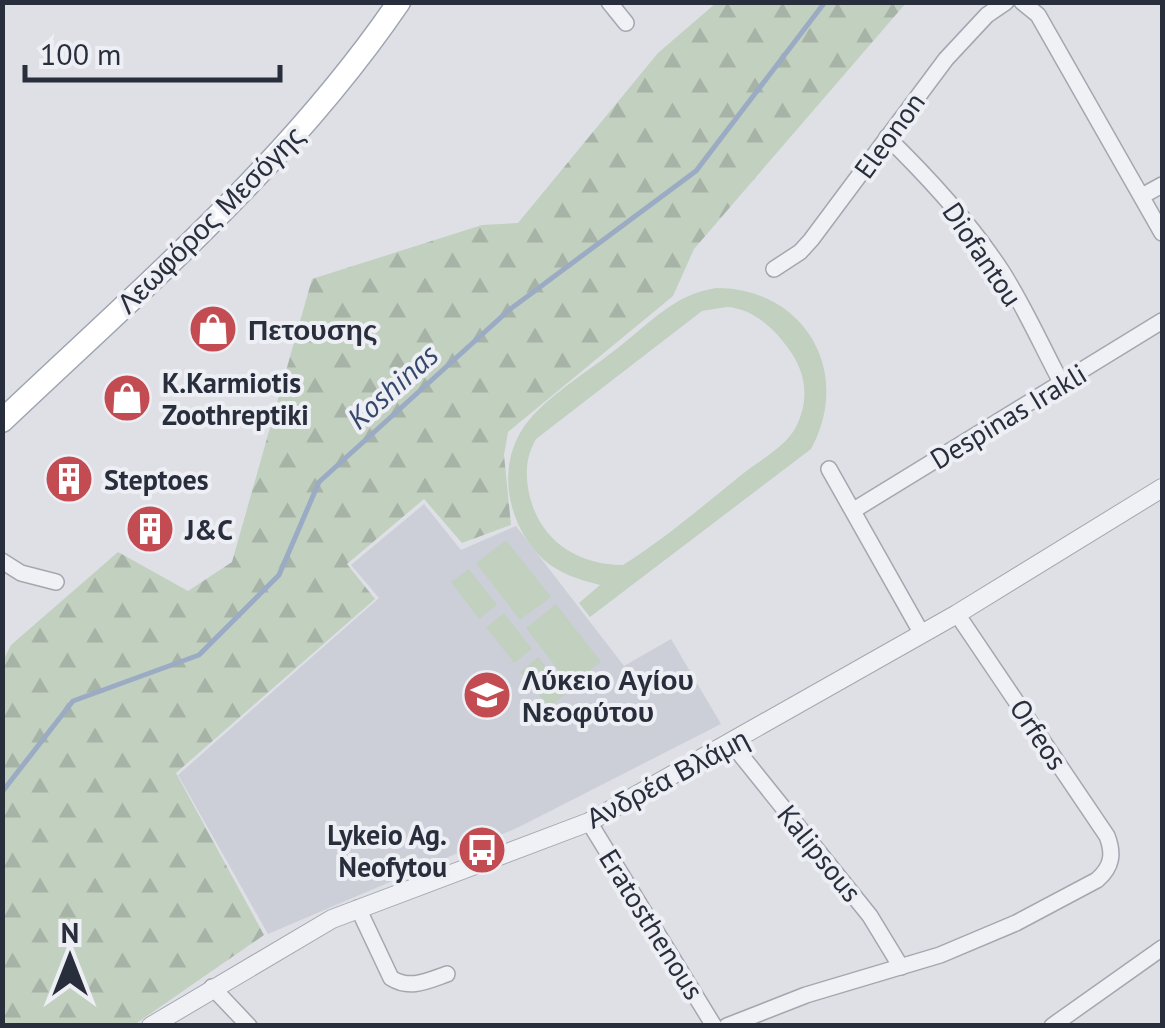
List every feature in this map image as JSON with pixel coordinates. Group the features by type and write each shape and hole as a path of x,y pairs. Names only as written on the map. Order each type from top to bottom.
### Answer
{"main road":[{"name":"Λεωφόρος Μεσόγης","path":"2,420 290,144 343,80 399,2"}],"street":[{"path":"609,2 626,23"},
{"name":"Eleonon","path":"774,269 811,240 946,59 1006,2"},
{"path":"1022,2 1038,15 1162,233"},
{"name":"Diofantou","path":"887,137 946,197 982,242 1062,384"},
{"path":"1142,196 1162,185"},
{"name":"Despinas Irakli","path":"854,510 1162,320"},
{"path":"829,470 922,634"},
{"name":"Ανδρέα Βλάμη","path":"151,1026 301,936 358,908 589,822 957,614 1162,488"},
{"path":"2,561 20,573 56,582"},
{"name":"Orfeos","path":"902,968 1016,923 1098,880 1112,858 1107,836 957,614"},
{"name":"Kalipsous","path":"732,744 870,916 902,968"},
{"name":"Eratosthenous","path":"589,822 714,1026"},
{"path":"358,908 390,978 408,985 447,974"},
{"path":"1052,1026 1162,948"},
{"path":"727,1026 806,995 902,968"},
{"path":"212,987 249,1026"}],"shaded area":[{"name":"Λύκειο Αγίου Νεοφύτου","path":"424,504 461,550 516,526 624,666 671,639 721,724 519,827 268,934 178,775 379,598 351,565"}],"green space":[{"path":"716,3 906,3 694,249 673,296 508,432 504,455 511,525 462,543 424,499 347,564 375,599 176,773 264,935 134,1025 3,1025 2,663 11,645 118,552 188,591 232,562 312,279 482,225 518,223 658,53"},
{"path":"716,288 747,292 774,302 796,319 813,340 823,364 823,420 811,449 590,617 579,603 600,585 550,565 521,529 509,493 511,455 529,420 549,400 664,310 701,291","holes":["736,308 769,326 799,367 804,386 803,406 792,434 655,544 623,565 590,560 562,547 541,524 529,493 527,465 536,439 702,311"]},
{"path":"506,540 551,597 520,620 476,563"},
{"path":"469,569 497,605 479,619 451,582"},
{"path":"556,604 601,662 570,685 526,628"},
{"path":"504,613 532,649 514,663 486,627"},
{"path":"538,657 567,693 549,707 520,672"}],"waterway":[{"name":"Koshinas","path":"2,792 73,701 199,655 279,575 319,482 509,310 696,171 825,2"}],"place":[{"name":"Πετουσης","path":"213,329"},
{"name":"K.Karmiotis Zoothreptiki","path":"127,398"},
{"name":"Steptoes","path":"69,479"},
{"name":"J&C","path":"150,529"},
{"name":"Λύκειο Αγίου Νεοφύτου","path":"487,695"},
{"name":"Lykeio Ag. Neofytou","path":"482,850"}]}
